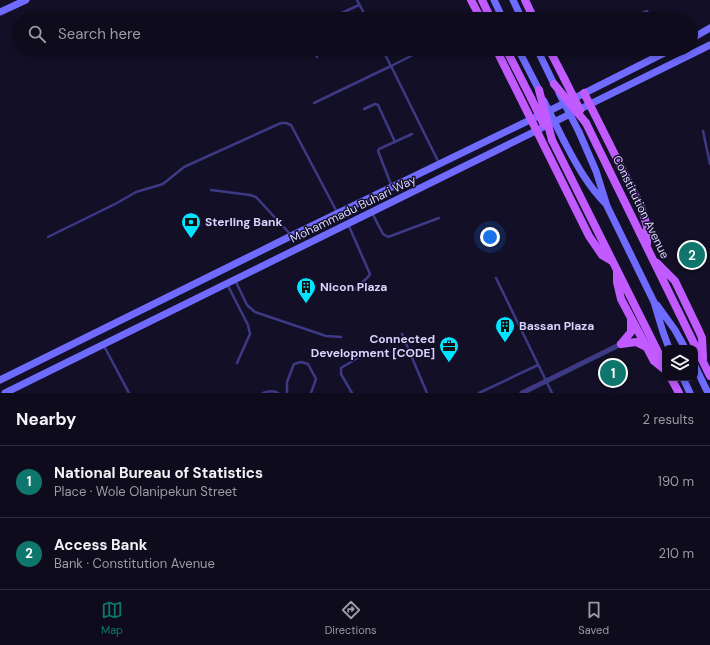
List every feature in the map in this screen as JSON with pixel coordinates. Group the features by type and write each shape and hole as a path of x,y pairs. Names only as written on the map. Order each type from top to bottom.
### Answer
{"main road":[{"path":"0,12 26,0"},
{"path":"471,0 477,12"},
{"path":"482,0 488,12"},
{"path":"494,0 500,12"},
{"path":"513,0 519,12"},
{"path":"524,0 530,12"},
{"path":"698,35 710,28"},
{"name":"Mohammadu Buhari Way","path":"698,51 710,45"},
{"path":"500,56 589,236 602,255 615,266 618,291 654,361 662,368"},
{"path":"510,56 662,360"},
{"name":"Constitution Avenue","path":"522,56 585,180 607,206"},
{"name":"Constitution Avenue","path":"540,56 579,132 596,171 607,206 654,302 675,330 683,345"},
{"name":"Constitution Avenue","path":"553,56 654,261 675,281 697,325 702,338 703,363 710,376"},
{"name":"Mohammadu Buhari Way","path":"0,380 532,119 656,56"},
{"name":"Mohammadu Buhari Way","path":"5,393 688,56"},
{"path":"554,84 586,123"},
{"path":"539,90 552,140"},
{"path":"584,93 640,207 646,226 647,247"},
{"path":"328,218 334,231"},
{"name":"Constitution Avenue","path":"654,302 662,332 668,345"},
{"path":"621,344 631,332 631,318"},
{"path":"110,326 115,338"},
{"path":"621,344 636,342 646,347"},
{"path":"698,372 708,393"},
{"path":"673,381 679,393"},
{"path":"684,381 690,393"}],"street":[{"path":"522,393 621,344"}],"lane":[{"path":"357,0 363,12"},
{"path":"344,12 359,5"},
{"path":"386,56 440,164"},
{"path":"314,103 411,56"},
{"path":"364,109 375,104 378,105 395,142"},
{"path":"48,237 117,204 136,192 163,184 184,167 281,123 291,125 338,214"},
{"path":"703,131 710,164"},
{"path":"392,187 378,151 379,149 412,134"},
{"path":"211,190 256,197 291,236"},
{"path":"371,212 383,234 388,237 439,218"},
{"path":"348,224 370,274 354,290"},
{"path":"496,278 552,393"},
{"path":"234,279 247,305 255,312 326,336 341,337"},
{"path":"227,283 248,325 250,334 237,363"},
{"path":"402,334 428,393"},
{"path":"103,344 129,393"},
{"path":"352,393 341,374 340,368 361,356"},
{"path":"287,393 287,382 294,364 301,362 308,364 316,379 311,393"},
{"path":"479,393 538,366"},
{"path":"263,393 267,391 275,391 278,393"}],"place":[{"name":"Sterling Bank","path":"191,239"},
{"name":"Access Bank","path":"692,255"},
{"name":"Nicon Plaza","path":"306,304"},
{"name":"Bassan Plaza","path":"505,343"},
{"name":"Connected Development [CODE]","path":"449,363"},
{"name":"National Bureau of Statistics","path":"613,373"}]}
